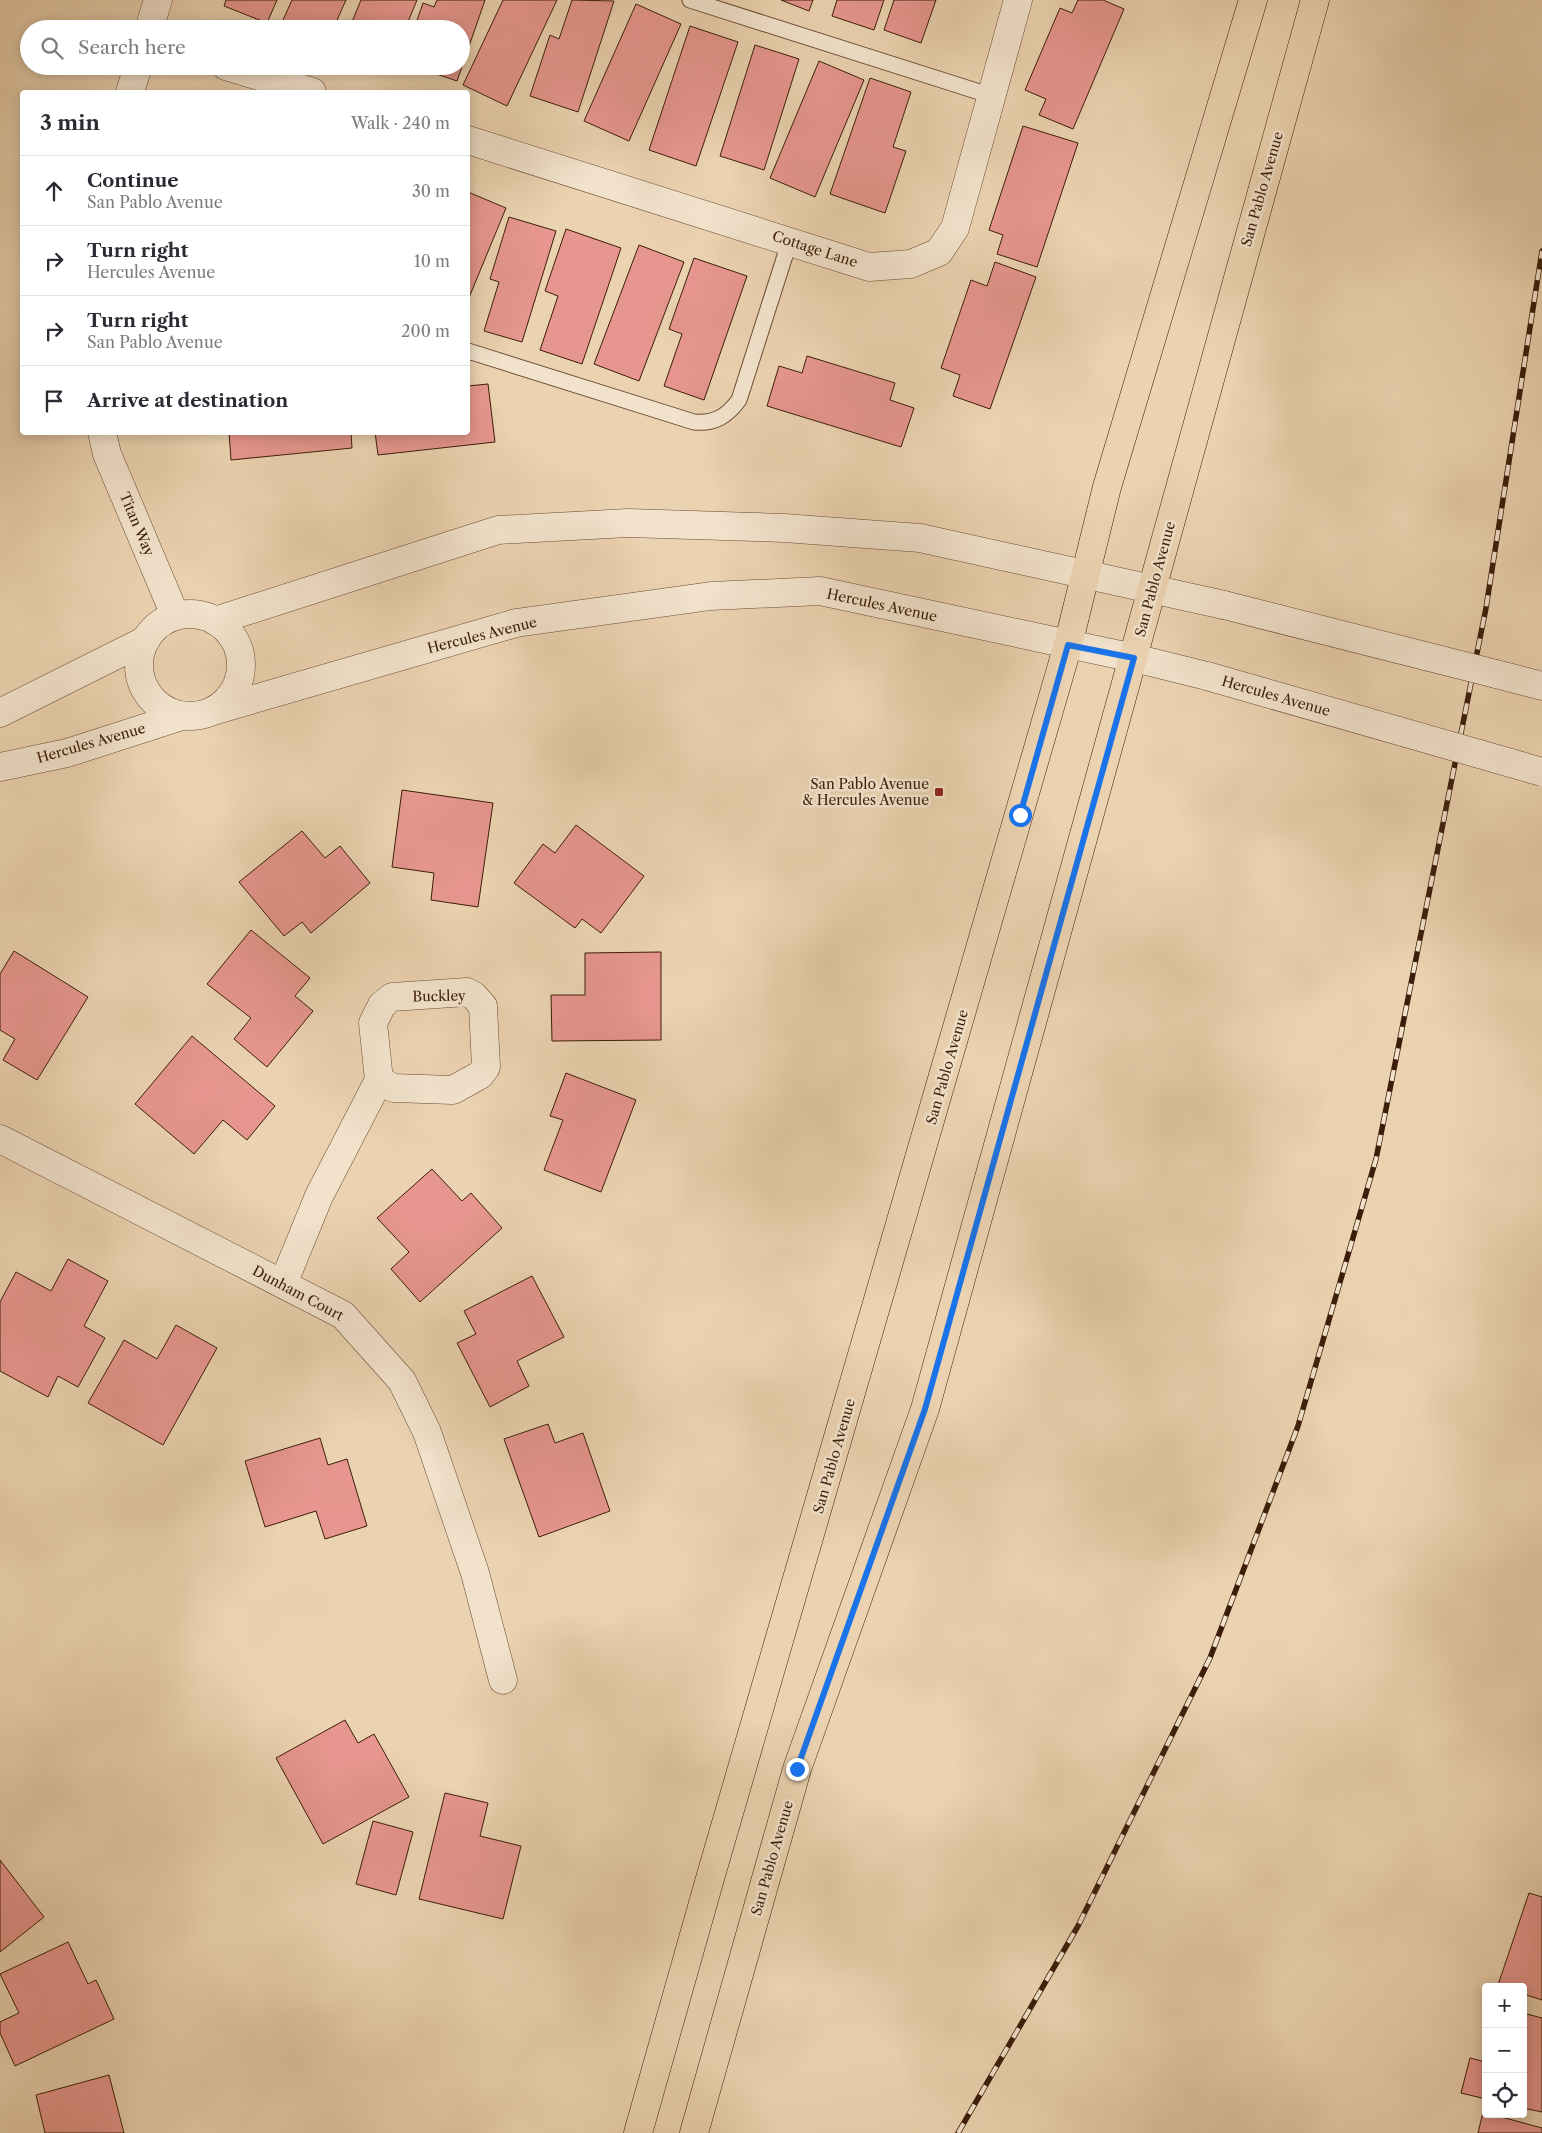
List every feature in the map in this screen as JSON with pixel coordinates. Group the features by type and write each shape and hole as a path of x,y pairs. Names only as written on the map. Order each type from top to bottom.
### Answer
{"main road":[{"name":"San Pablo Avenue","path":"638,2133 1068,645 1110,478 1253,0"},
{"name":"San Pablo Avenue","path":"694,2133 797,1769 925,1409 1315,0"}],"street":[{"path":"152,20 158,0"},
{"name":"Cottage Lane","path":"470,141 790,240 870,267 912,264 939,252 955,228 1018,0"},
{"path":"131,90 135,75"},
{"path":"256,75 305,90"},
{"name":"Titan Way","path":"103,435 107,454 175,615"},
{"path":"215,621 498,530 628,523 784,528 920,538 1085,572 1224,605 1542,686"},
{"name":"Hercules Avenue","path":"216,710 516,624 711,596 820,591 1134,658 1206,676 1542,772"},
{"path":"175,615 200,615 215,621 229,632 238,647 241,665 239,682 229,698 216,710 200,716 182,716 165,710 151,700 143,686 139,671 140,655 146,640 156,628 175,615"},
{"path":"0,713 146,640"},
{"name":"Hercules Avenue","path":"0,767 68,753 182,716"},
{"name":"Buckley","path":"467,992 474,996 482,1006 486,1067 480,1075 453,1090 394,1088 379,1080 373,1023 382,1006 392,997 467,992"},
{"path":"283,1284 318,1196 379,1080"},
{"name":"Dunham Court","path":"0,1139 343,1315 402,1381 427,1432 472,1564 503,1680"}],"lane":[{"path":"690,0 992,96"},
{"path":"470,352 694,422 714,421 725,416 739,400 790,240"}],"building":[{"path":"226,0 277,0 268,20 259,20 224,6"},
{"path":"292,0 346,0 337,20 283,20"},
{"path":"361,0 417,0 409,20 353,20"},
{"path":"437,0 485,0 470,43 470,20 417,20 423,3 434,7"},
{"path":"503,0 557,0 507,106 463,85 468,75 470,75 470,70"},
{"path":"572,0 614,1 578,112 530,96 550,35 559,39"},
{"path":"781,0 813,0 809,11"},
{"path":"837,0 884,0 874,30 832,16"},
{"path":"894,0 936,0 921,43 884,30"},
{"path":"1078,0 1103,0 1124,9 1073,129 1039,115 1046,99 1025,90 1060,8 1072,13"},
{"path":"636,4 681,24 629,141 584,121"},
{"path":"690,26 738,42 696,166 649,150"},
{"path":"755,45 799,59 764,170 720,156"},
{"path":"819,61 864,80 815,197 770,178"},
{"path":"439,75 459,75 457,81"},
{"path":"870,78 911,92 893,147 906,151 885,213 830,194"},
{"path":"1023,126 1078,143 1037,267 997,254 1003,235 989,230"},
{"path":"470,193 506,208 470,295"},
{"path":"509,217 556,231 522,342 484,331 499,282 490,279"},
{"path":"566,229 621,248 582,364 540,350 558,296 545,291"},
{"path":"639,245 684,262 639,381 594,364"},
{"path":"694,258 747,276 704,400 664,386 682,334 669,329"},
{"path":"995,262 1036,277 990,409 953,396 960,375 941,368 971,280 987,286"},
{"path":"807,356 895,383 890,400 914,408 901,447 767,406 779,366 802,373"},
{"path":"488,384 495,442 378,455 375,435 470,435 470,386"},
{"path":"229,435 351,435 352,448 231,460"},
{"path":"402,790 493,803 478,907 431,900 434,873 392,867"},
{"path":"576,825 644,876 601,933 582,919 575,928 514,883 543,844 555,853"},
{"path":"302,831 325,858 340,846 370,883 311,933 302,922 284,936 239,882"},
{"path":"251,930 310,978 295,996 313,1011 267,1067 234,1039 251,1018 207,984"},
{"path":"14,951 88,997 37,1080 3,1060 15,1039 0,1030 0,974"},
{"path":"661,952 661,1040 552,1041 551,995 585,995 585,953"},
{"path":"192,1036 275,1106 247,1140 223,1120 194,1154 135,1104"},
{"path":"566,1073 636,1100 601,1192 544,1170 563,1120 550,1116"},
{"path":"432,1169 462,1201 471,1193 502,1228 420,1302 391,1269 409,1252 377,1218"},
{"path":"68,1259 108,1281 84,1326 105,1338 78,1387 58,1376 48,1397 0,1371 0,1302 16,1272 51,1291"},
{"path":"532,1276 564,1337 517,1361 529,1386 490,1407 457,1343 476,1334 464,1311"},
{"path":"176,1325 217,1348 163,1445 88,1403 124,1340 157,1359"},
{"path":"548,1424 555,1443 583,1433 610,1511 539,1537 504,1439"},
{"path":"320,1438 328,1465 347,1459 367,1526 325,1539 316,1511 265,1527 245,1461"},
{"path":"345,1720 358,1743 374,1734 409,1797 323,1844 276,1758"},
{"path":"445,1793 488,1803 480,1836 521,1846 503,1919 419,1899"},
{"path":"373,1821 413,1832 396,1895 356,1884"},
{"path":"0,1860 44,1917 0,1952"},
{"path":"1529,1893 1542,1897 1542,2000 1527,1995 1527,1983 1499,1983"},
{"path":"68,1942 88,1984 96,1980 114,2019 15,2066 0,2033 0,2022 19,2013 0,1974"},
{"path":"1527,2014 1542,2018 1542,2112 1527,2109"},
{"path":"1470,2058 1482,2061 1482,2098 1461,2093"},
{"path":"109,2075 124,2133 45,2133 36,2095"},
{"path":"1482,2116 1482,2118 1505,2118 1542,2128 1542,2133 1478,2133"}],"railway":[{"path":"958,2133 1078,1926 1210,1658 1298,1426 1376,1159 1486,608 1542,251"}],"place":[{"name":"San Pablo Avenue & Hercules Avenue","path":"939,792"}],"route":[{"path":"797,1769 925,1409 1134,658 1068,645 1020,815"}]}
